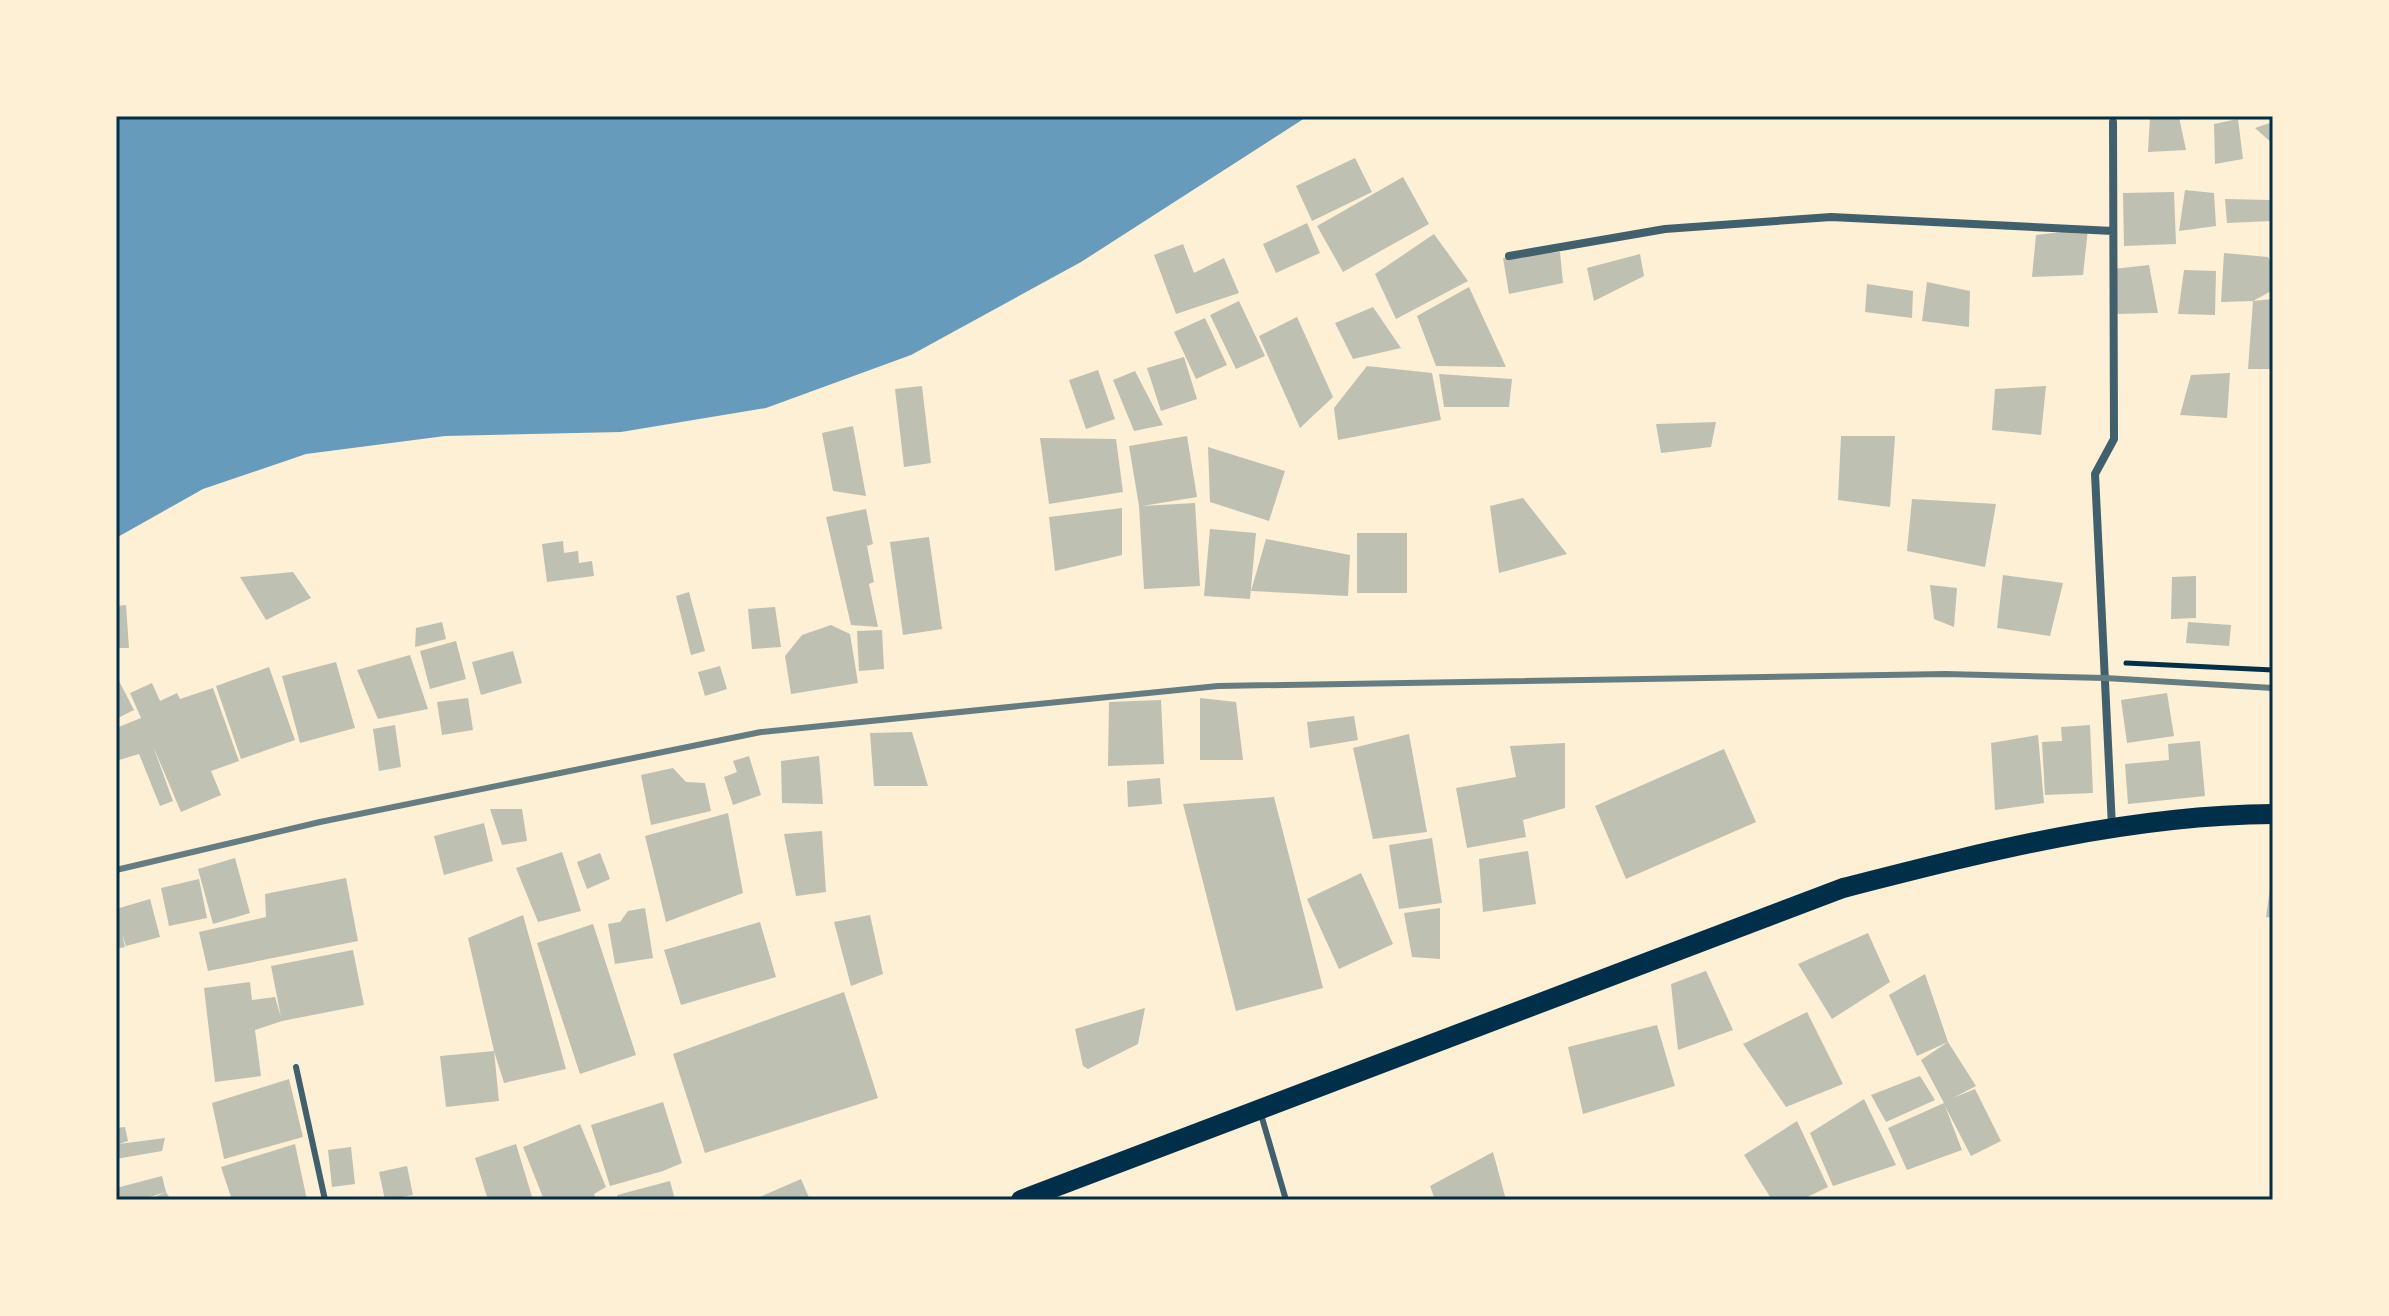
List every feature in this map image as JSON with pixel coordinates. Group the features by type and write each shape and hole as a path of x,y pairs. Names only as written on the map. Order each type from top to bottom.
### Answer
{"main road":[{"path":"1021,1200 1843,888 1968,856 2112,827 2273,814"}],"street":[{"path":"2112,827 2095,474 2114,439 2113,122"},
{"path":"1509,256 1665,229 1831,217 2113,231"}],"lane":[{"path":"296,1067 325,1200"},
{"path":"1259,1108 1286,1200"}],"path":[{"path":"2104,662 2273,670"}],"water":[{"path":"116,116 1308,116 1081,262 911,355 766,408 621,432 445,436 306,454 203,489 116,538"}],"building":[{"path":"2150,117 2179,117 2186,150 2148,152"},
{"path":"2238,119 2243,159 2215,164 2214,124"},
{"path":"2273,122 2273,144 2255,128"},
{"path":"1355,158 1372,192 1312,221 1296,186"},
{"path":"1403,177 1429,224 1343,272 1317,226"},
{"path":"2185,190 2214,193 2216,226 2179,231"},
{"path":"2174,192 2176,244 2124,246 2123,193"},
{"path":"2225,199 2270,200 2272,221 2227,223"},
{"path":"1307,223 1320,253 1276,273 1263,244"},
{"path":"2088,229 2083,275 2032,277 2036,235"},
{"path":"1434,234 1468,281 1396,319 1375,274"},
{"path":"1183,244 1194,273 1224,258 1239,293 1176,314 1154,255"},
{"path":"1560,252 1563,283 1509,294 1503,258"},
{"path":"2224,253 2268,257 2273,267 2273,290 2253,301 2221,302"},
{"path":"1640,254 1644,276 1594,301 1587,268"},
{"path":"2149,265 2158,313 2114,314 2113,269"},
{"path":"2184,270 2216,271 2215,315 2178,314"},
{"path":"1927,282 1970,291 1969,327 1922,321"},
{"path":"1867,284 1913,291 1912,318 1865,312"},
{"path":"1469,287 1506,367 1436,366 1417,316"},
{"path":"2273,299 2273,369 2248,369 2253,301"},
{"path":"1239,301 1265,356 1236,369 1210,315"},
{"path":"1373,307 1401,348 1353,359 1335,323"},
{"path":"1297,317 1333,397 1300,428 1259,336"},
{"path":"1205,318 1227,365 1196,379 1174,332"},
{"path":"1184,357 1197,399 1161,411 1147,368"},
{"path":"1367,366 1432,373 1441,420 1338,440 1334,408"},
{"path":"1098,370 1115,419 1086,429 1069,380"},
{"path":"1135,371 1163,425 1134,431 1113,380"},
{"path":"2230,373 2227,418 2180,415 2191,375"},
{"path":"1439,374 1512,379 1509,407 1444,407"},
{"path":"922,386 931,463 904,467 895,389"},
{"path":"2046,386 2041,435 1992,430 1995,389"},
{"path":"1716,422 1711,447 1661,453 1656,424"},
{"path":"853,426 866,496 833,491 822,433"},
{"path":"1187,436 1197,497 1142,506 1195,503 1200,586 1144,589 1139,506 1129,446"},
{"path":"1841,436 1895,436 1890,507 1838,500"},
{"path":"1040,438 1116,439 1123,492 1049,504"},
{"path":"1208,447 1285,471 1269,521 1210,502"},
{"path":"1523,498 1567,554 1499,573 1490,506"},
{"path":"1912,499 1996,504 1985,567 1907,551"},
{"path":"1122,508 1122,555 1055,571 1049,517"},
{"path":"866,509 873,544 867,546 874,582 869,584 878,627 851,625 826,517"},
{"path":"1210,529 1256,533 1250,599 1204,596"},
{"path":"1357,533 1407,533 1407,593 1357,593"},
{"path":"929,537 942,629 903,635 890,542"},
{"path":"1266,539 1350,555 1348,596 1251,591"},
{"path":"563,541 564,553 578,551 579,563 592,561 594,576 547,582 542,544"},
{"path":"293,572 311,598 266,620 240,577"},
{"path":"2003,575 2063,583 2050,636 1997,628"},
{"path":"2196,576 2196,618 2171,619 2172,577"},
{"path":"1930,585 1957,588 1954,627 1934,619"},
{"path":"689,592 705,651 691,655 676,596"},
{"path":"126,605 129,648 116,648 116,606"},
{"path":"775,607 781,647 752,649 748,609"},
{"path":"442,622 446,639 415,647 416,628"},
{"path":"2188,622 2231,625 2229,646 2186,643"},
{"path":"831,625 850,634 858,683 791,694 785,656 802,635"},
{"path":"882,630 884,669 859,671 857,631"},
{"path":"456,641 466,679 430,689 420,651"},
{"path":"513,651 522,683 481,695 472,662"},
{"path":"410,655 428,709 378,719 357,670"},
{"path":"336,662 355,728 300,743 282,676"},
{"path":"720,666 727,689 705,696 698,672"},
{"path":"269,667 295,740 241,759 216,686"},
{"path":"116,680 134,710 116,719"},
{"path":"152,683 160,701 177,693 180,699 213,688 239,761 211,771 221,795 181,812 153,746 173,801 160,806 139,754 116,761 116,728 141,718 130,693"},
{"path":"2167,693 2174,736 2127,743 2121,700"},
{"path":"468,698 473,730 442,735 437,702"},
{"path":"1200,698 1236,702 1243,760 1200,760"},
{"path":"1161,700 1164,764 1108,766 1109,702"},
{"path":"1354,716 1358,740 1310,748 1307,722"},
{"path":"395,725 401,767 379,771 373,729"},
{"path":"2090,725 2093,793 2045,795 2042,742 2062,741 2061,727"},
{"path":"912,732 928,786 874,786 870,733"},
{"path":"1409,734 1427,832 1373,839 1353,748"},
{"path":"2038,735 2044,803 1995,810 1991,743"},
{"path":"2200,741 2205,796 2128,804 2125,764 2169,760 2168,744"},
{"path":"1565,743 1565,808 1523,820 1526,837 1467,848 1456,788 1516,777 1510,746"},
{"path":"1724,749 1756,822 1626,879 1595,806"},
{"path":"749,756 761,795 733,805 724,777 737,772 733,761"},
{"path":"819,756 823,804 782,803 781,761"},
{"path":"673,768 686,782 705,783 711,811 651,825 641,775"},
{"path":"1160,778 1162,804 1128,807 1127,781"},
{"path":"1274,797 1323,988 1236,1011 1183,804"},
{"path":"490,809 522,809 527,841 502,845"},
{"path":"728,813 743,893 666,922 645,836"},
{"path":"484,823 493,861 444,875 434,836"},
{"path":"822,831 826,892 796,896 784,834"},
{"path":"1432,838 1442,903 1399,909 1389,845"},
{"path":"1528,851 1536,904 1483,912 1479,859"},
{"path":"562,852 581,911 538,922 516,868"},
{"path":"600,853 610,879 587,889 577,862"},
{"path":"235,858 250,913 213,924 198,869"},
{"path":"1361,873 1393,944 1339,969 1307,899"},
{"path":"346,878 358,941 208,971 199,932 266,917 265,894"},
{"path":"199,879 207,918 169,926 161,888"},
{"path":"2273,881 2273,918 2266,917"},
{"path":"150,899 160,937 126,946 122,934 125,947 116,949 116,909"},
{"path":"645,908 653,958 615,964 608,924 620,922 628,911"},
{"path":"1440,908 1440,959 1412,957 1404,913"},
{"path":"523,915 566,1069 504,1083 468,938"},
{"path":"870,915 883,974 851,986 834,922"},
{"path":"760,922 776,977 681,1005 664,950"},
{"path":"593,924 636,1055 580,1074 537,943"},
{"path":"1868,933 1890,982 1832,1019 1798,964"},
{"path":"353,950 364,1005 282,1021 255,1030 261,1076 215,1082 204,988 250,982 252,1000 275,997 281,1017 271,966"},
{"path":"1706,971 1733,1030 1678,1050 1671,984"},
{"path":"1925,974 1948,1042 1917,1056 1889,995"},
{"path":"844,992 878,1098 705,1153 673,1054"},
{"path":"1145,1008 1138,1044 1088,1069 1083,1066 1075,1029"},
{"path":"1807,1012 1843,1084 1786,1107 1743,1044"},
{"path":"1657,1025 1675,1086 1583,1114 1568,1047"},
{"path":"1948,1042 1976,1086 1953,1098 1975,1089 2001,1141 1971,1156 1945,1106 1962,1150 1907,1170 1888,1128 1944,1103 1921,1060"},
{"path":"494,1051 499,1101 446,1107 440,1056"},
{"path":"1920,1076 1935,1100 1886,1122 1871,1095"},
{"path":"289,1079 303,1137 224,1159 212,1103"},
{"path":"1864,1099 1896,1165 1833,1186 1810,1133"},
{"path":"663,1102 682,1163 610,1186 591,1125"},
{"path":"1797,1121 1828,1187 1801,1200 1772,1200 1744,1155"},
{"path":"580,1124 606,1187 594,1194 596,1200 544,1200 523,1147"},
{"path":"125,1127 128,1141 119,1144 165,1138 162,1151 116,1159 116,1128"},
{"path":"295,1144 307,1200 232,1200 221,1167"},
{"path":"516,1144 533,1200 488,1200 475,1158"},
{"path":"351,1147 355,1184 332,1187 328,1150"},
{"path":"1493,1152 1506,1200 1435,1200 1430,1186"},
{"path":"407,1166 413,1195 385,1200 379,1172"},
{"path":"162,1176 166,1192 140,1200 116,1200 116,1188"},
{"path":"801,1179 810,1200 753,1200"},
{"path":"670,1181 675,1200 618,1200 617,1195"},
{"path":"166,1192 171,1200 148,1200"}],"railway":[{"path":"116,870 320,822 761,732 1218,686 1946,674 2105,678 2273,688"}]}
